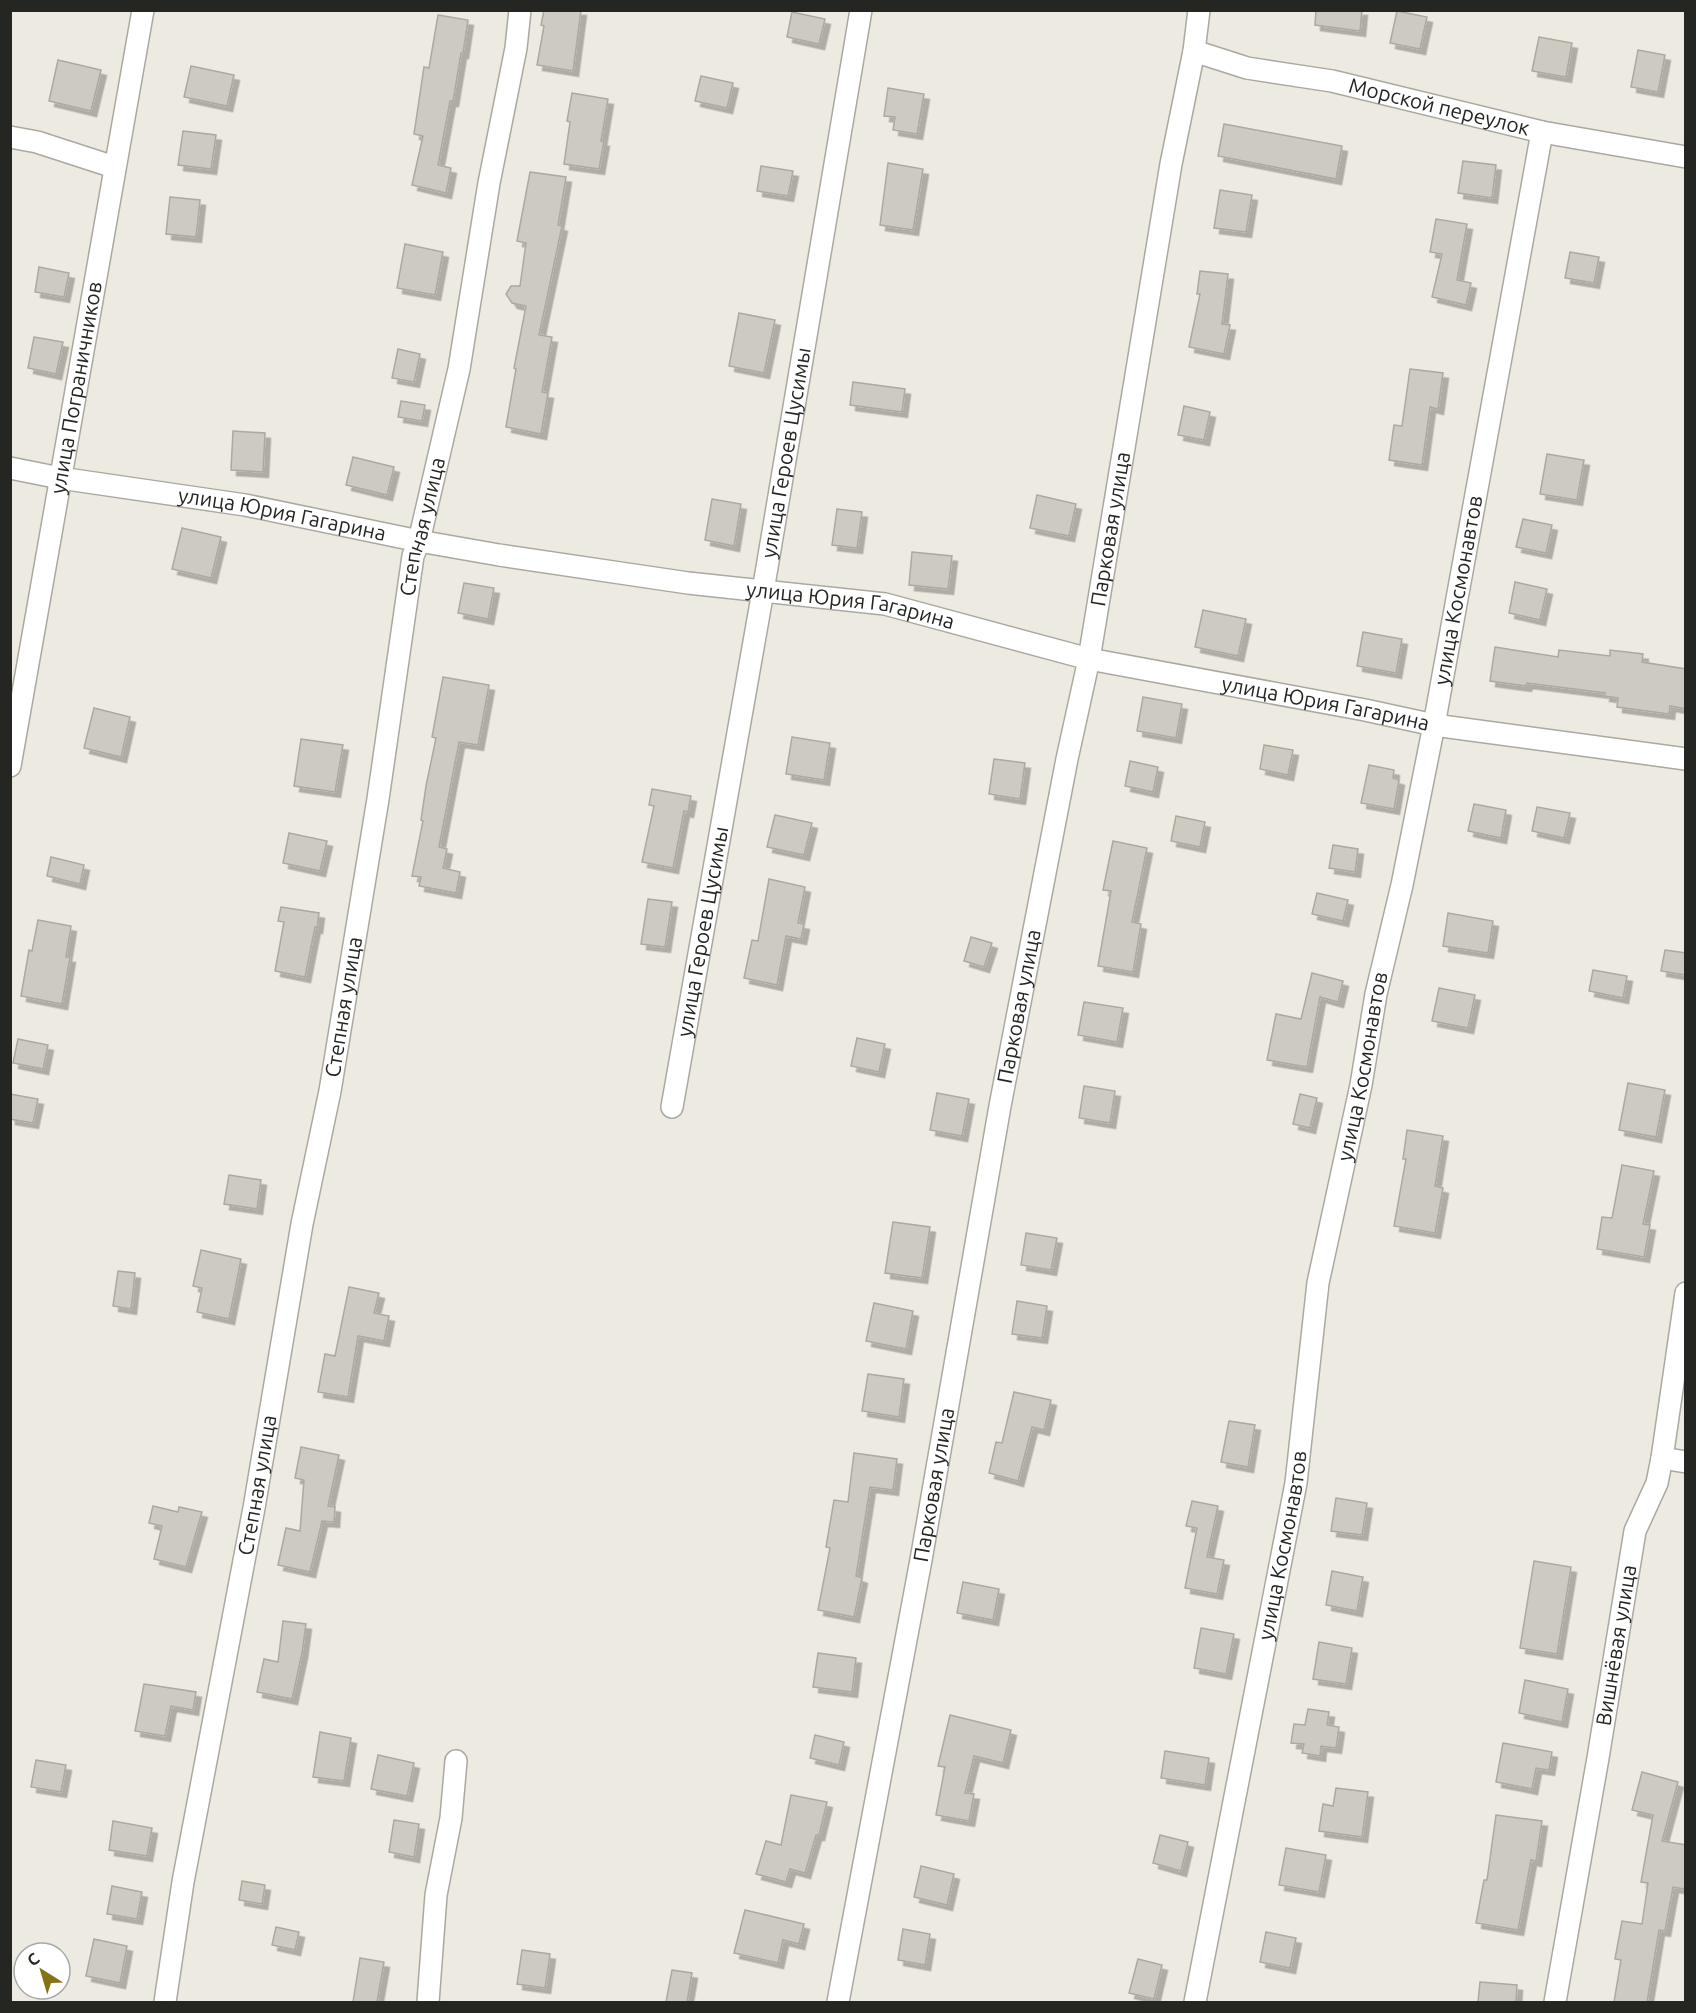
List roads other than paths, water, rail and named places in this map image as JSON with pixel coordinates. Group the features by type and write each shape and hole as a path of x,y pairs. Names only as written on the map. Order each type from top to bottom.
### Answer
{"street":[{"name":"улица Пограничников","path":"10,766 143,10"},
{"name":"Степная улица","path":"165,2002 183,1882 254,1508 302,1224 330,1090 378,799 413,556 419,541 459,369 489,183 516,48 520,10"},
{"name":"улица Героев Цусимы","path":"672,1107 763,591 861,10"},
{"name":"Парковая улица","path":"838,2002 921,1560 1000,1106 1067,759 1089,659 1171,164 1194,51 1199,10"},
{"name":"Морской переулок","path":"1194,51 1247,68 1332,81 1542,132 1686,157"},
{"name":"улица Космонавтов","path":"1195,2002 1296,1483 1318,1283 1361,1085 1376,994 1402,885 1434,725 1542,132"},
{"path":"10,137 37,142 114,167"},
{"name":"улица Юрия Гагарина","path":"10,468 60,478 245,505 499,555 676,581 885,604 1089,659 1434,725 1686,759"},
{"name":"Вишнёвая улица","path":"1555,2002 1635,1531 1657,1483 1686,1293"},
{"path":"1662,1458 1686,1462"},
{"path":"428,2002 436,1895 451,1818 456,1761"}]}
